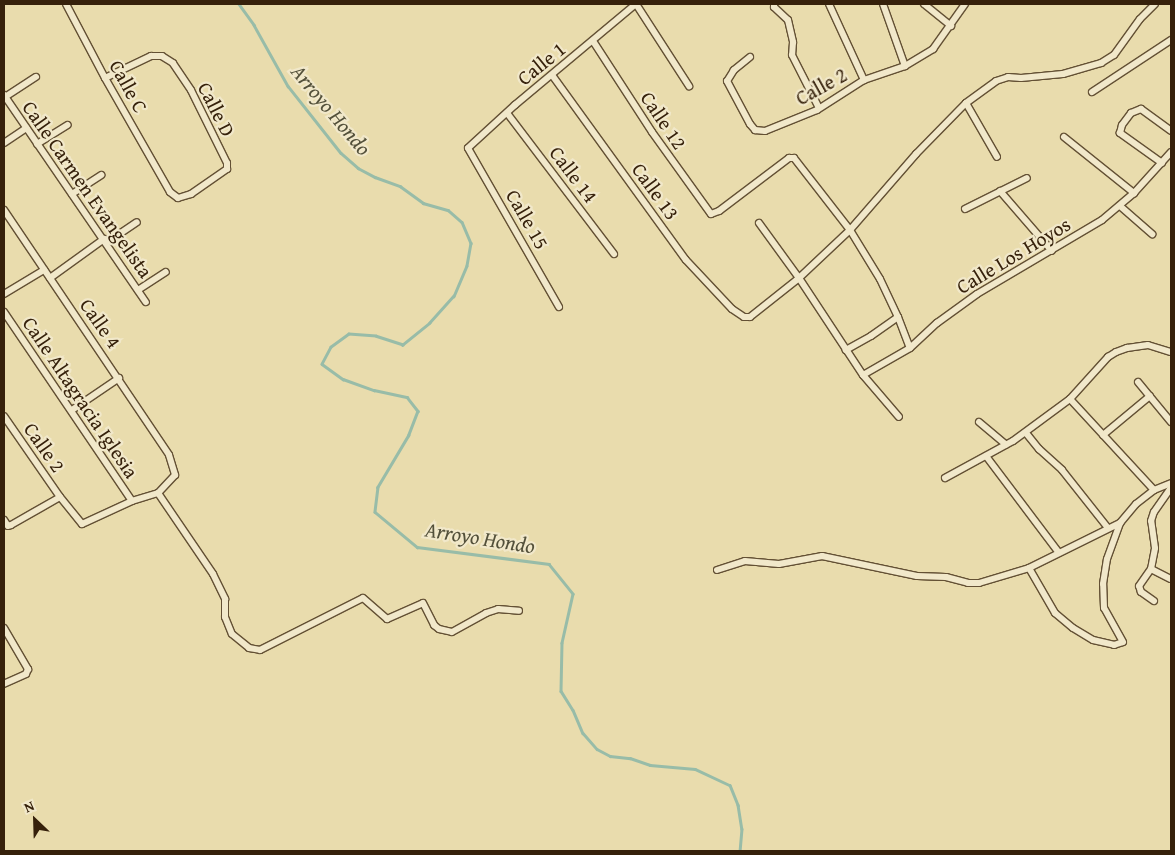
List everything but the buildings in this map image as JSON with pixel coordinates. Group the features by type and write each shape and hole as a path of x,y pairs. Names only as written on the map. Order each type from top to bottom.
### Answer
{"street":[{"name":"Calle C","path":"66,4 165,184"},
{"name":"Calle 1","path":"468,148 507,112 636,4"},
{"path":"636,4 689,86"},
{"path":"774,4 774,7 788,20 793,42 792,55 819,108"},
{"path":"829,4 864,80"},
{"path":"883,4 905,66"},
{"path":"924,4 951,26"},
{"name":"Calle 2","path":"750,58 734,70 727,81 740,109 755,130 765,131 819,108 864,80 905,66 933,49 965,4"},
{"path":"799,278 850,230 916,154 966,103 996,81 1008,77 1020,78 1063,74 1101,62 1114,55 1140,19 1155,4"},
{"path":"1092,92 1171,40"},
{"name":"Calle 12","path":"593,41 652,132 711,214 719,211 792,156 850,230"},
{"name":"Calle D","path":"105,78 151,56 162,56 173,63 191,90 227,163 227,169 191,194 178,198 170,192 165,184"},
{"name":"Calle 13","path":"552,75 686,260 732,309 744,317 756,315 799,278"},
{"path":"5,96 36,77"},
{"name":"Calle Carmen Evangelista","path":"5,96 146,302"},
{"path":"966,103 997,157"},
{"path":"1162,163 1120,133 1122,125 1131,113 1141,109 1171,131"},
{"name":"Calle 14","path":"507,112 614,254"},
{"path":"37,144 67,125"},
{"path":"4,143 26,128"},
{"path":"1064,137 1134,193"},
{"name":"Calle 15","path":"468,148 559,307"},
{"name":"Calle Los Hoyos","path":"863,375 910,348 937,323 977,294 1052,251 1120,206 1171,152"},
{"path":"72,194 101,175"},
{"path":"966,209 1027,178"},
{"path":"1000,191 1052,251"},
{"path":"1120,206 1152,234"},
{"name":"Calle 4","path":"4,210 169,454 175,475 158,493"},
{"path":"50,278 137,222"},
{"path":"759,224 799,278 863,375 898,417"},
{"path":"850,230 880,279 910,348"},
{"path":"4,294 44,270"},
{"path":"138,290 166,272"},
{"name":"Calle Altagracia Iglesia","path":"4,312 132,501"},
{"path":"846,350 871,336 898,317"},
{"path":"945,478 1026,433 1070,398 1108,357 1116,352 1127,348 1148,345 1171,352"},
{"path":"72,410 119,378"},
{"path":"1138,382 1171,422"},
{"path":"1103,435 1150,396"},
{"path":"1070,398 1154,490"},
{"name":"Calle 2","path":"4,416 60,497 82,524 132,501"},
{"path":"980,422 1006,445"},
{"path":"1026,433 1039,449 1062,470 1108,528"},
{"path":"986,456 1059,553"},
{"path":"1029,568 1055,613 1073,628 1094,640 1114,645 1123,642 1104,608 1103,584 1107,559 1120,523 1136,504 1154,490 1171,483"},
{"path":"1154,601 1139,590 1151,569 1156,548 1151,521 1154,512 1171,488"},
{"path":"132,501 158,493 213,574 225,598 225,617 232,634 249,648 260,650 363,598 387,619 423,603 434,625 439,629 452,632 492,610 519,611"},
{"path":"5,522 12,525 60,497"},
{"path":"717,570 744,562 779,564 822,556 917,576 946,577 968,583 979,583 1029,568 1120,523"},
{"path":"1151,569 1171,579"},
{"path":"4,628 28,669 26,674 4,684"}],"waterway":[{"name":"Arroyo Hondo","path":"239,4 254,25 288,86 341,153 358,168 375,177 400,186 423,203 448,210 462,222 471,243 467,266 454,296 430,323 403,345 376,336 349,334 331,347 322,364 343,379 374,390 407,397 418,411 409,435 378,487 375,512 417,547 549,564 573,594 562,643 561,691 573,710 583,733 597,749 610,756 630,758 650,765 695,769 730,785 738,805 742,829 740,851"}]}
